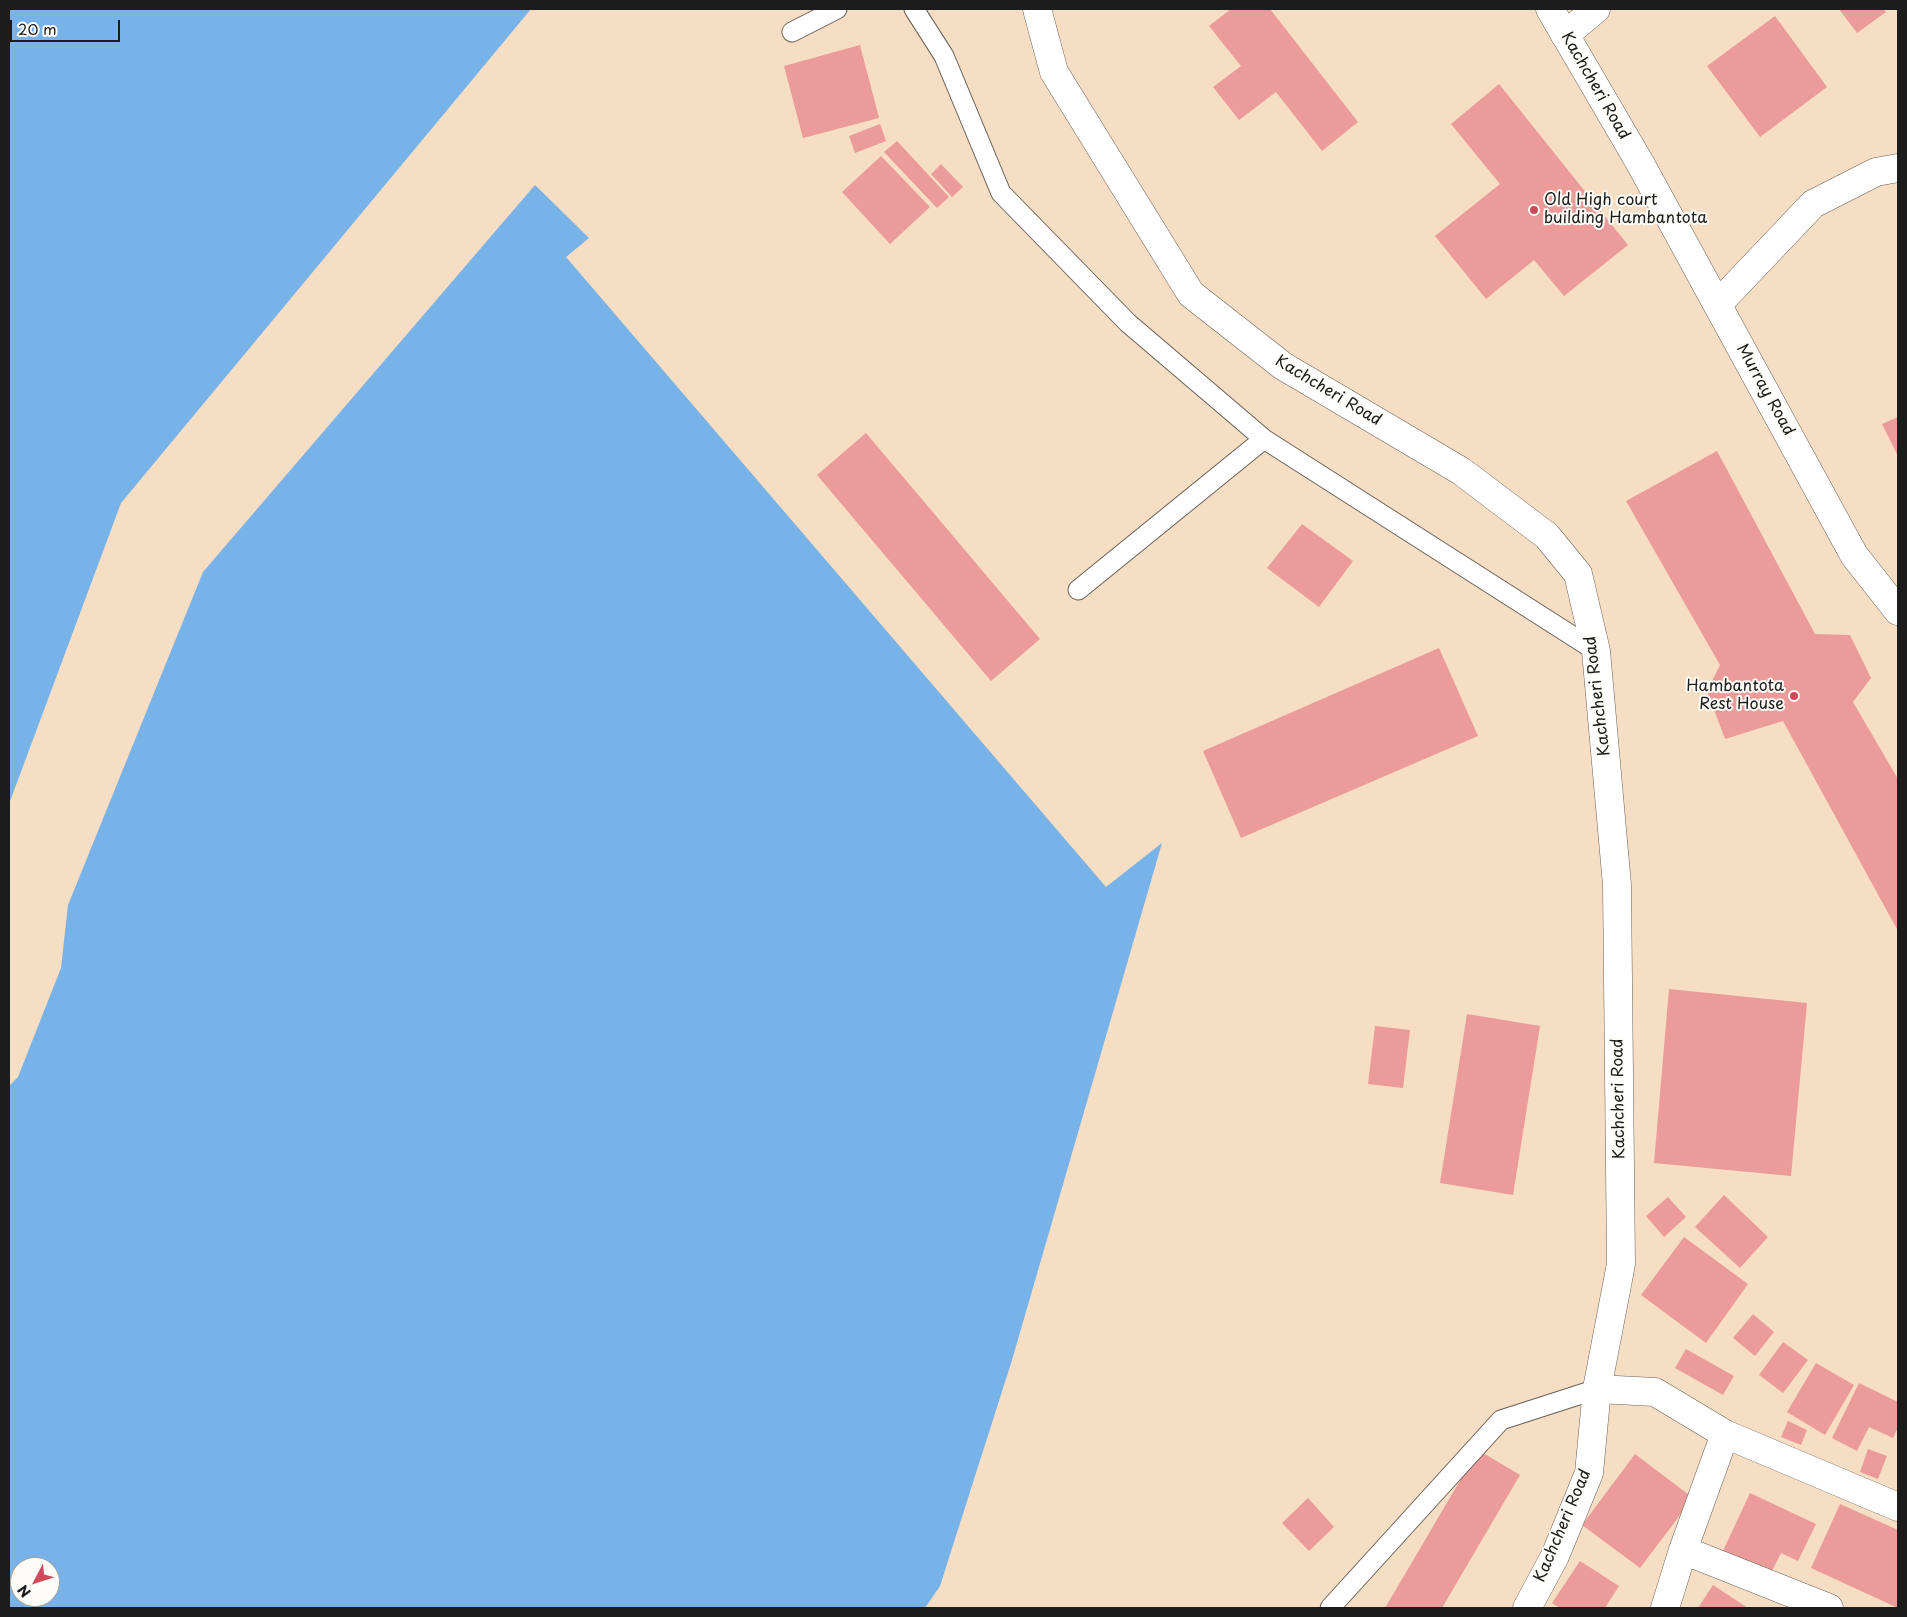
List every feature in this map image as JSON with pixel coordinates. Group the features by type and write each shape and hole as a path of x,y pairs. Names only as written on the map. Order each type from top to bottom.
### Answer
{"street":[{"name":"Kachcheri Road","path":"1037,9 1054,72 1191,294 1283,366 1461,471 1547,536 1578,574 1596,651 1617,885 1621,1264 1598,1389 1589,1473 1554,1556 1527,1608"},
{"name":"Kachcheri Road","path":"1550,9 1640,163"},
{"path":"1565,35 1596,9"},
{"name":"Murray Road","path":"1640,163 1854,555 1898,611"},
{"path":"1718,304 1813,204 1876,172 1898,168"},
{"path":"1598,1389 1655,1392 1726,1434 1898,1507"},
{"path":"1665,1608 1683,1550 1726,1434"},
{"path":"1683,1550 1829,1608"}],"lane":[{"path":"792,32 837,9"},
{"path":"914,9 944,56 1001,193 1128,324 1264,439 1596,651"},
{"path":"1078,590 1264,439"},
{"path":"1330,1608 1501,1420 1598,1389"}],"water":[{"path":"9,9 531,9 121,503 9,804"},
{"path":"535,185 589,238 566,257 1106,887 1162,843 1012,1360 940,1586 925,1608 9,1608 9,1086 18,1077 61,968 68,905 203,572"}],"building":[{"path":"1231,9 1270,9 1358,122 1322,151 1276,92 1239,120 1213,87 1241,66 1209,26"},
{"path":"1839,9 1883,9 1886,12 1857,33"},
{"path":"1775,16 1827,87 1760,137 1707,66"},
{"path":"860,45 879,118 803,138 784,66"},
{"name":"Old High court building Hambantota","path":"1499,84 1628,245 1564,296 1534,260 1486,299 1435,236 1500,184 1451,124"},
{"path":"880,124 886,141 855,153 849,136"},
{"path":"897,141 949,197 937,208 884,152"},
{"path":"881,156 930,207 890,244 842,192"},
{"path":"941,164 963,187 952,197 931,174"},
{"path":"1898,417 1898,456 1882,424"},
{"path":"866,433 1040,639 991,681 817,475"},
{"path":"1717,451 1815,634 1850,635 1871,678 1853,702 1898,779 1898,931 1783,721 1725,739 1707,691 1720,665 1626,501"},
{"path":"1302,524 1353,561 1319,607 1267,568"},
{"path":"1439,648 1478,736 1241,838 1203,751"},
{"path":"1669,989 1807,1003 1791,1176 1654,1163"},
{"path":"1467,1014 1540,1026 1513,1195 1440,1183"},
{"path":"1375,1026 1410,1030 1403,1088 1368,1084"},
{"path":"1724,1195 1768,1237 1740,1268 1695,1227"},
{"path":"1668,1197 1686,1217 1664,1237 1646,1216"},
{"path":"1684,1237 1748,1284 1706,1343 1641,1295"},
{"path":"1753,1314 1774,1332 1755,1356 1733,1338"},
{"path":"1783,1342 1808,1360 1783,1393 1759,1375"},
{"path":"1686,1349 1734,1376 1723,1395 1675,1368"},
{"path":"1816,1363 1854,1385 1825,1435 1787,1412"},
{"path":"1859,1383 1898,1402 1898,1427 1893,1438 1869,1427 1857,1451 1832,1438"},
{"path":"1788,1421 1807,1430 1801,1445 1781,1437"},
{"path":"1868,1449 1887,1456 1878,1479 1860,1472"},
{"path":"1478,1450 1520,1475 1442,1608 1385,1608"},
{"path":"1635,1454 1693,1498 1640,1568 1582,1525"},
{"path":"1750,1493 1816,1524 1798,1561 1781,1553 1770,1575 1722,1553"},
{"path":"1308,1498 1334,1527 1309,1551 1282,1523"},
{"path":"1840,1504 1898,1530 1898,1608 1811,1568"},
{"path":"1580,1561 1619,1586 1605,1608 1560,1608 1552,1603"},
{"path":"1713,1585 1748,1608 1698,1608"}],"place":[{"name":"Old High court building Hambantota","path":"1534,210"},
{"name":"Hambantota Rest House","path":"1794,696"}]}
